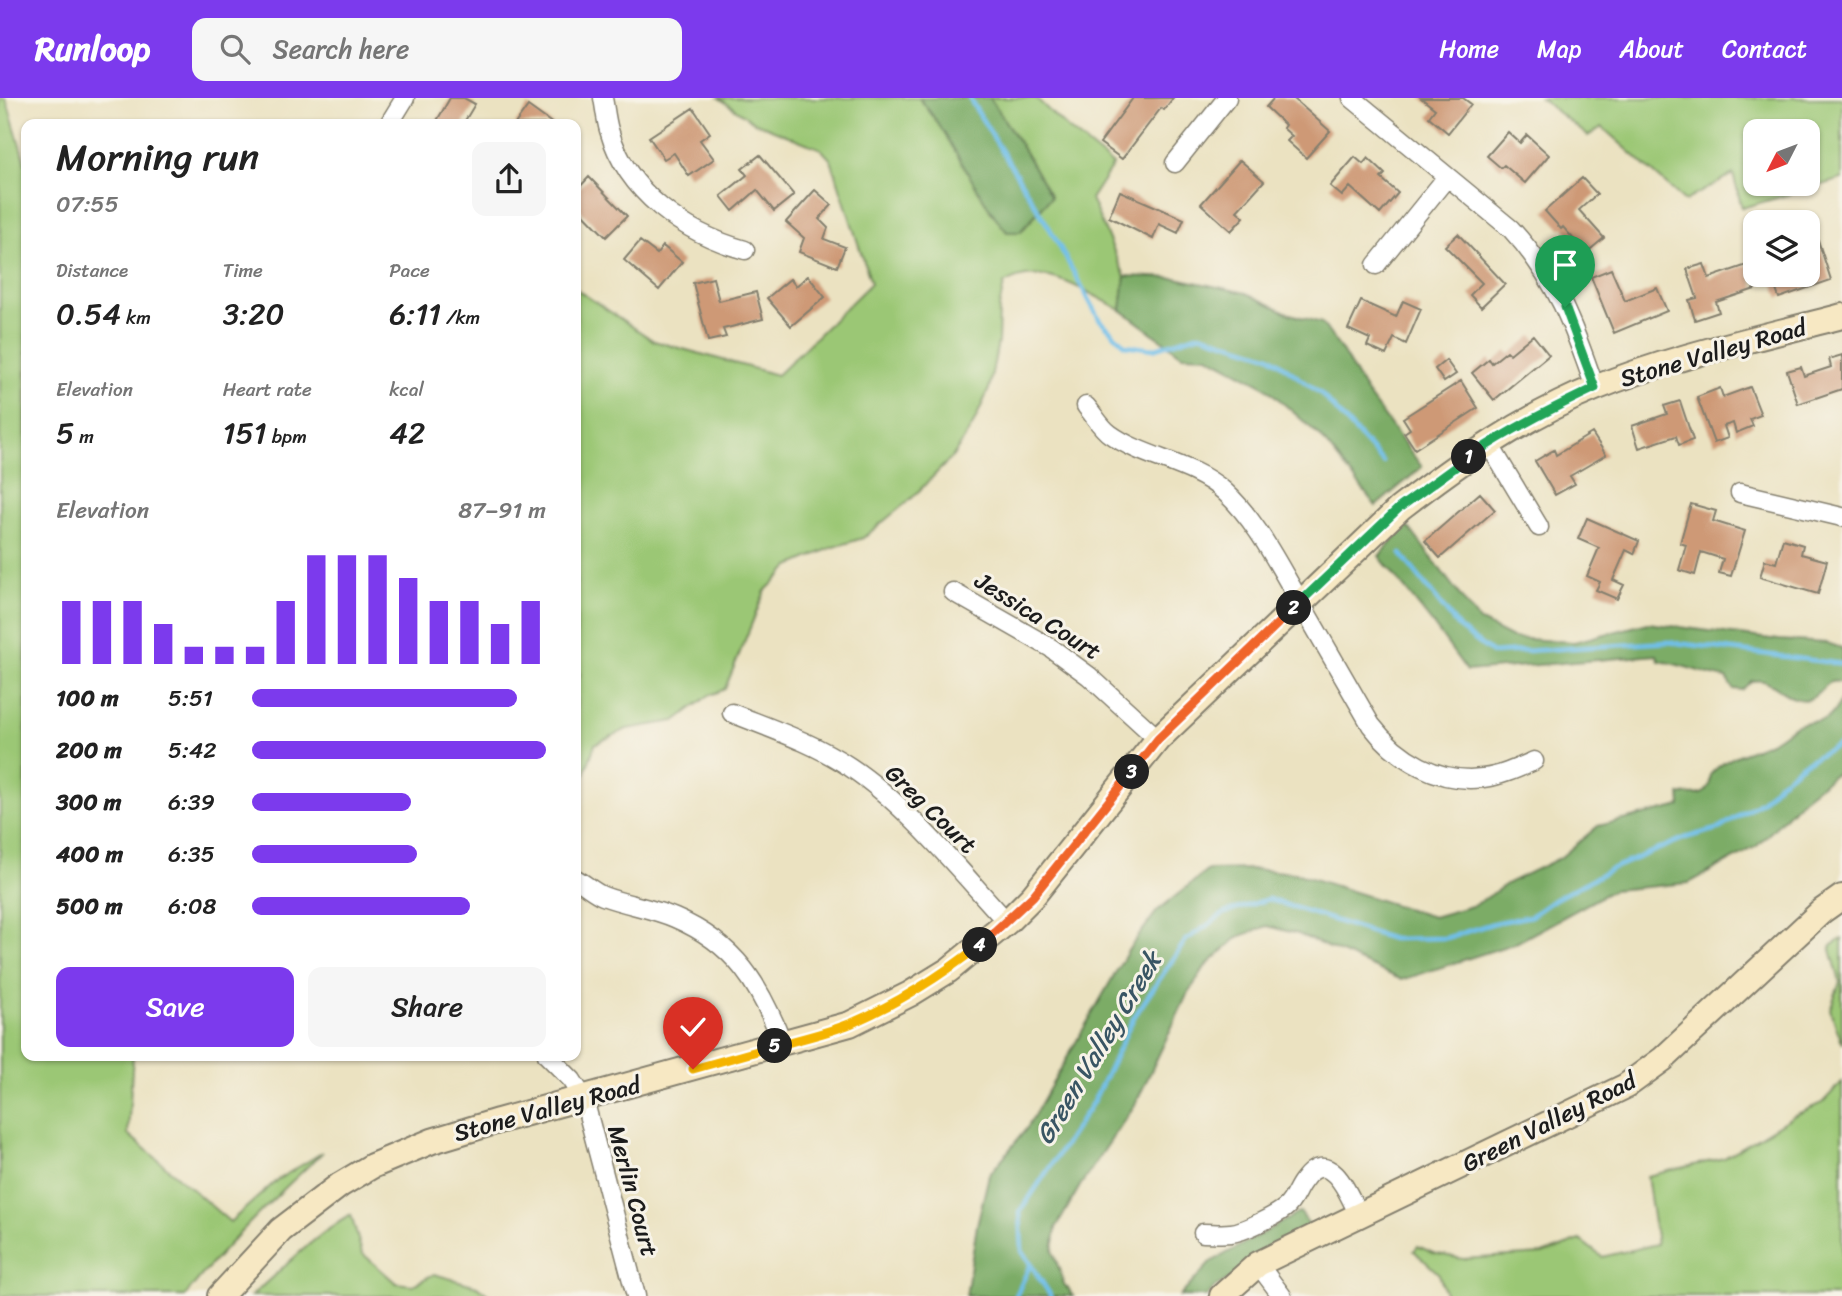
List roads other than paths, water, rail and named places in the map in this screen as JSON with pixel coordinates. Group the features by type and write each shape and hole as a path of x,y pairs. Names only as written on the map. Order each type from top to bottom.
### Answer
{"street":[{"path":"392,119 405,98"},
{"path":"603,98 609,130 624,165 645,194 675,220 707,237 744,250"},
{"path":"1175,163 1227,98"},
{"path":"1352,98 1511,229 1548,275 1565,307 1595,388"},
{"path":"1376,265 1447,177"},
{"name":"Stone Valley Road","path":"220,1296 281,1230 340,1185 372,1166 432,1141 850,1024 911,994 949,970 1007,922 1057,868 1158,739 1399,508 1489,444 1542,413 1595,388 1653,368 1842,316"},
{"path":"1086,406 1109,433 1148,453 1190,469 1227,494 1252,523 1371,724 1399,755 1449,776 1482,779 1534,761"},
{"path":"1489,444 1539,527"},
{"path":"1740,494 1842,517"},
{"name":"Jessica Court","path":"953,592 1051,648 1089,676 1158,739"},
{"name":"Greg Court","path":"732,713 813,747 849,767 890,797 1007,922"},
{"path":"581,882 601,895 674,917 723,947 744,967 760,990 783,1044"},
{"name":"Green Valley Road","path":"1222,1296 1258,1264 1626,1086 1663,1059 1822,911 1842,897"},
{"path":"553,1061 572,1080 584,1099"},
{"name":"Merlin Court","path":"584,1099 636,1296"},
{"path":"1203,1233 1233,1233 1280,1212 1294,1199 1306,1177 1314,1169 1323,1167 1331,1170 1340,1180 1359,1216"},
{"path":"1258,1264 1282,1296"}],"waterway":[{"path":"969,98 1050,229 1099,319 1125,345 1153,349 1200,334 1270,356 1321,394 1383,462"},
{"path":"1401,554 1460,629 1492,653 1669,642 1842,664"},
{"name":"Green Valley Creek","path":"1051,1296 1022,1251 1020,1212 1093,1102 1134,1017 1186,940 1225,913 1268,899 1392,939 1446,938 1494,923 1531,916 1555,899 1611,869 1685,838 1720,828 1762,801 1804,763 1842,743"},
{"path":"1016,1296 1031,1263"}]}
